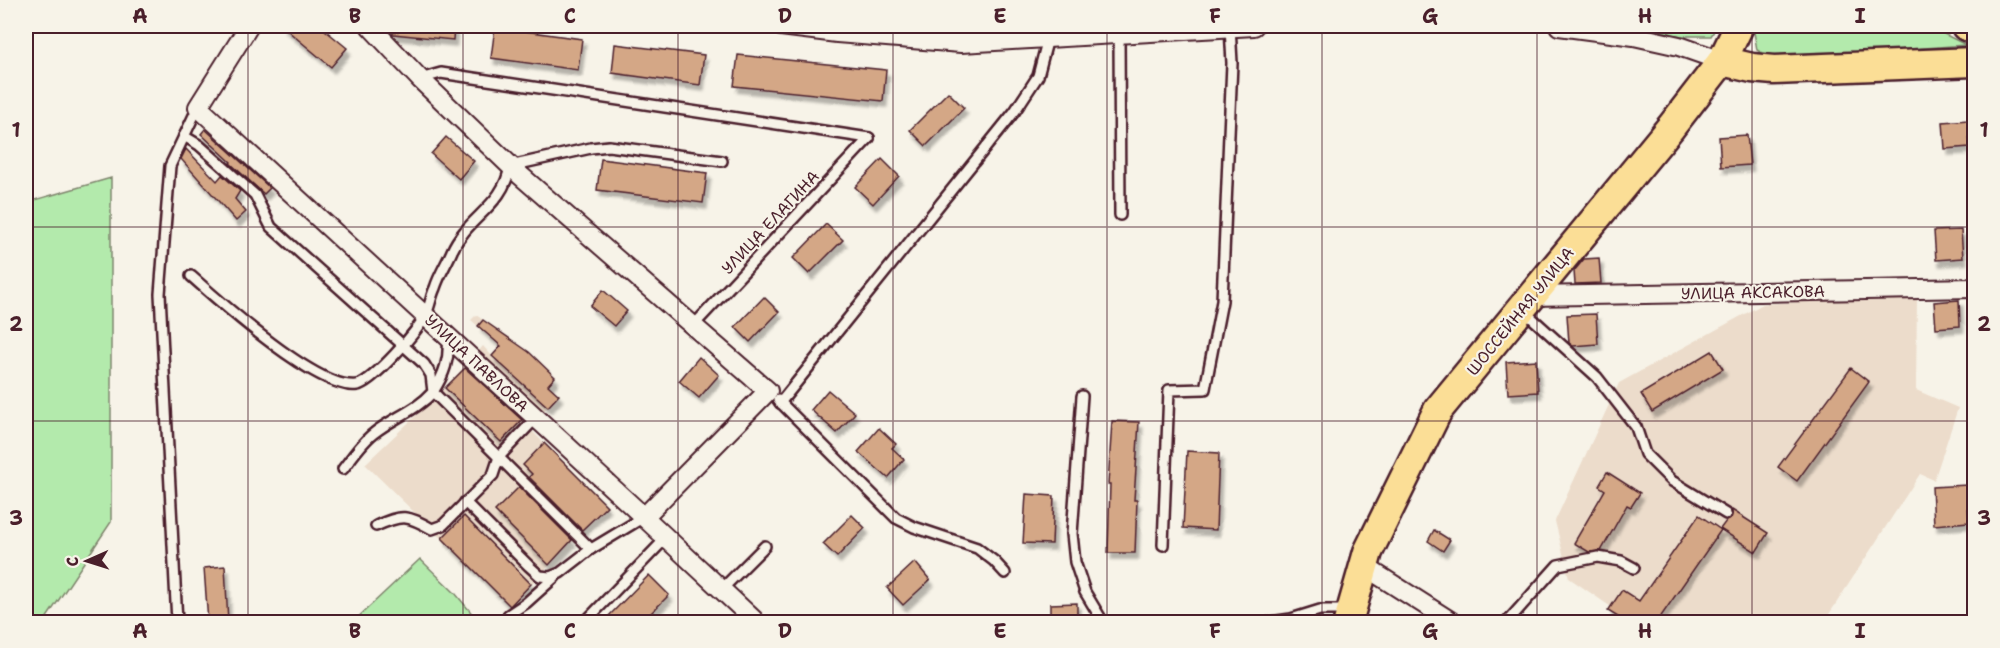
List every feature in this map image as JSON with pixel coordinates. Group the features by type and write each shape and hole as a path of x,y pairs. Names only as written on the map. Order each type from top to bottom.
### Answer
{"main road":[{"name":"ШОССЕЙНАЯ УЛИЦА","path":"1349,616 1368,552 1438,410 1629,179 1722,61 1739,26"},
{"path":"1966,26 1974,29"},
{"path":"1722,61 1774,70 1974,62"}],"street":[{"path":"198,107 249,26"},
{"path":"370,26 389,35 420,79 510,166 774,397 644,517"},
{"path":"781,26 837,29 961,43 1254,26"},
{"path":"1559,26 1634,36 1679,46 1722,61"},
{"name":"УЛИЦА ПАВЛОВА","path":"198,107 644,517 754,622"},
{"name":"УЛИЦА АКСАКОВА","path":"1526,302 1974,288"},
{"path":"1364,566 1452,622"}],"lane":[{"path":"1163,545 1169,390 1205,389 1221,301 1232,63 1230,26"},
{"path":"1119,34 1120,215"},
{"path":"1005,573 977,548 914,527 896,518 774,397 1015,111 1038,76 1048,38"},
{"name":"УЛИЦА ЕЛАГИНА","path":"420,79 441,73 869,138 693,326"},
{"path":"177,622 160,294 170,166 198,107"},
{"path":"184,136 199,145 255,195 271,227 401,346 424,364 431,375 434,393 591,549"},
{"path":"191,276 236,316 304,366 342,384 358,385 374,376 426,316 435,287 457,239 501,193 508,179 510,166 609,146 722,161"},
{"path":"1526,302 1597,377 1636,427 1645,454 1672,482 1726,514"},
{"path":"343,469 365,440 420,405 434,393 450,352 448,337"},
{"path":"1082,396 1072,534 1075,562 1085,592 1103,622"},
{"path":"376,526 395,517 415,519 432,529 438,529 493,475 499,457 536,418"},
{"path":"465,502 540,576 550,577 557,574"},
{"path":"508,615 526,603 557,574 591,549 644,517"},
{"path":"585,622 666,538"},
{"path":"722,590 765,546"},
{"path":"1508,622 1558,565 1598,557 1621,561 1634,568"},
{"path":"1270,622 1290,621 1320,610 1349,616"}],"shaded area":[{"path":"1917,296 1916,390 1958,408 1934,480 1920,474 1824,622 1633,622 1569,578 1555,521 1619,383 1763,304"},
{"path":"476,315 529,352 555,377 548,386 559,395 528,427 607,506 510,606 365,464 445,388 483,346 492,356 501,346 471,320"}],"green space":[{"path":"1642,26 1717,26 1711,36 1681,36"},
{"path":"1753,26 1928,26 1966,45 1772,59 1757,50"},
{"path":"111,178 111,522 44,622 26,622 26,204"},
{"path":"420,559 455,593 479,622 353,622"}],"building":[{"path":"282,26 320,26 347,48 331,67"},
{"path":"392,26 454,26 453,40 393,34"},
{"path":"495,27 582,39 578,70 491,58"},
{"path":"615,44 704,55 700,85 612,73"},
{"path":"738,55 886,70 883,101 734,86"},
{"path":"948,92 964,108 926,146 910,130"},
{"path":"1968,120 1970,147 1945,149 1943,122"},
{"path":"205,129 270,188 264,194 201,134"},
{"path":"1747,135 1750,165 1721,167 1719,137"},
{"path":"446,137 474,161 459,179 431,154"},
{"path":"186,149 217,181 222,175 240,191 235,199 246,212 236,221 181,159"},
{"path":"601,159 707,173 703,203 597,190"},
{"path":"882,159 899,176 873,204 855,187"},
{"path":"826,224 843,240 809,274 793,258"},
{"path":"1961,230 1963,258 1936,260 1934,231"},
{"path":"1599,258 1601,283 1575,284 1574,271 1584,259"},
{"path":"603,290 627,311 614,326 590,306"},
{"path":"764,297 779,312 750,342 735,327"},
{"path":"1959,300 1960,326 1936,328 1934,302"},
{"path":"1596,314 1598,344 1573,346 1569,343 1567,315"},
{"path":"483,320 529,352 555,377 548,385 559,395 548,407 492,356 501,346 478,326"},
{"path":"1712,351 1723,369 1652,412 1641,394"},
{"path":"699,357 719,375 699,398 679,381"},
{"path":"1536,360 1538,392 1508,394 1506,362"},
{"path":"465,368 522,420 501,442 445,388"},
{"path":"1851,368 1869,382 1797,481 1778,467"},
{"path":"828,390 855,413 837,433 811,410"},
{"path":"1112,421 1139,422 1134,500 1137,500 1135,553 1108,553 1110,484 1108,484"},
{"path":"879,428 896,444 892,448 904,459 888,478 858,452"},
{"path":"544,443 607,506 582,530 529,477 532,474 523,465"},
{"path":"1187,451 1219,453 1216,530 1183,528"},
{"path":"1607,472 1640,493 1631,507 1627,505 1601,551 1589,552 1574,543 1605,490 1599,486"},
{"path":"1967,485 1969,522 1934,525 1932,487"},
{"path":"519,487 572,540 549,565 495,511"},
{"path":"1026,494 1054,496 1052,544 1023,543"},
{"path":"1732,510 1768,533 1756,552 1720,529 1731,518"},
{"path":"852,515 865,528 837,557 823,544"},
{"path":"1699,515 1721,530 1657,622 1626,622 1608,611 1622,590 1639,601"},
{"path":"464,516 531,584 510,606 442,538"},
{"path":"1434,530 1450,540 1443,551 1428,541"},
{"path":"915,562 930,580 903,605 887,588"},
{"path":"225,566 228,622 208,622 204,568"},
{"path":"649,575 669,595 642,622 603,622"},
{"path":"1077,603 1077,622 1050,622 1050,604"}]}
